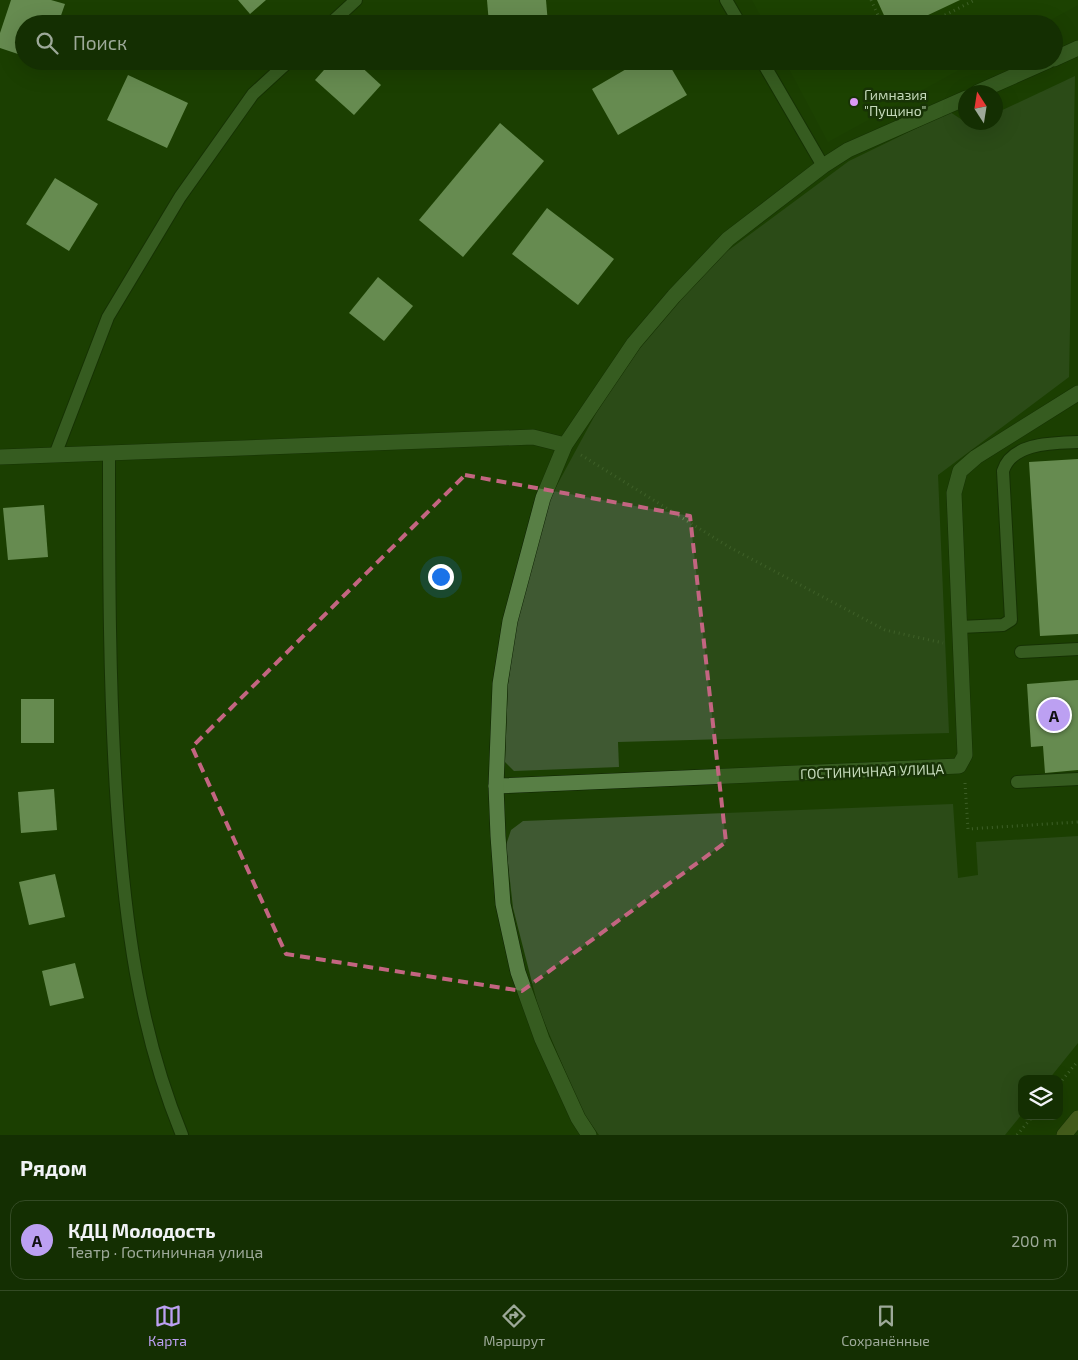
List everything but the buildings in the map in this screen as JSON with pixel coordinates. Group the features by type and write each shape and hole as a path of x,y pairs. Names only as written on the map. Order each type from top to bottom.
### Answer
{"main road":[{"path":"1064,1135 1078,1118"}],"street":[{"path":"1063,55 1078,48"},
{"path":"994,85 1028,70"},
{"path":"590,1135 578,1118 542,1039 518,972 503,904 496,786 500,684 510,621 543,498 565,445 634,343 674,296 728,239 823,166 848,150 958,102"},
{"name":"ГОСТИНИЧНАЯ УЛИЦА","path":"496,786 959,766 965,755 954,493 960,471 976,457 1078,393"},
{"path":"0,457 533,437 565,445"}],"lane":[{"path":"340,15 356,0"},
{"path":"726,0 735,15"},
{"path":"55,455 108,317 180,197 253,94 279,70"},
{"path":"767,70 823,166"},
{"path":"960,627 1003,625 1011,620 1003,471 1005,466 1034,446 1078,442"},
{"path":"109,454 113,742 123,891 140,1003 182,1135"},
{"path":"1021,652 1078,648"},
{"path":"1017,782 1078,779"}],"path":[{"path":"871,0 878,15"},
{"path":"945,15 975,0"},
{"path":"565,445 728,547 885,630 961,646"},
{"path":"959,766 966,785 968,829 1078,822"},
{"path":"1063,1079 1078,1061"},
{"path":"1018,1135 1030,1120"}],"highlighted area":[{"path":"465,475 690,516 726,842 522,991 286,954 192,747"}],"shaded area":[{"path":"752,0 1078,0 1078,5 1060,15 760,15"},
{"name":"Гимназия \"Пущино\"","path":"790,70 959,70 828,142"},
{"path":"1075,76 1069,377 938,475 949,733 618,742 619,767 514,771 505,762 508,684 516,626 550,498 601,404 649,335 718,258 849,161 950,112 958,117 958,130 1003,130 1003,110"},
{"path":"953,804 958,878 978,875 976,842 1078,836 1078,1043 1052,1075 1018,1075 1018,1119 1005,1135 599,1135 583,1113 539,1010 513,908 506,845 511,830 523,821"}],"place":[{"name":"Гимназия \"Пущино\"","path":"854,102"},
{"name":"КДЦ Молодость","path":"1054,715"}]}
